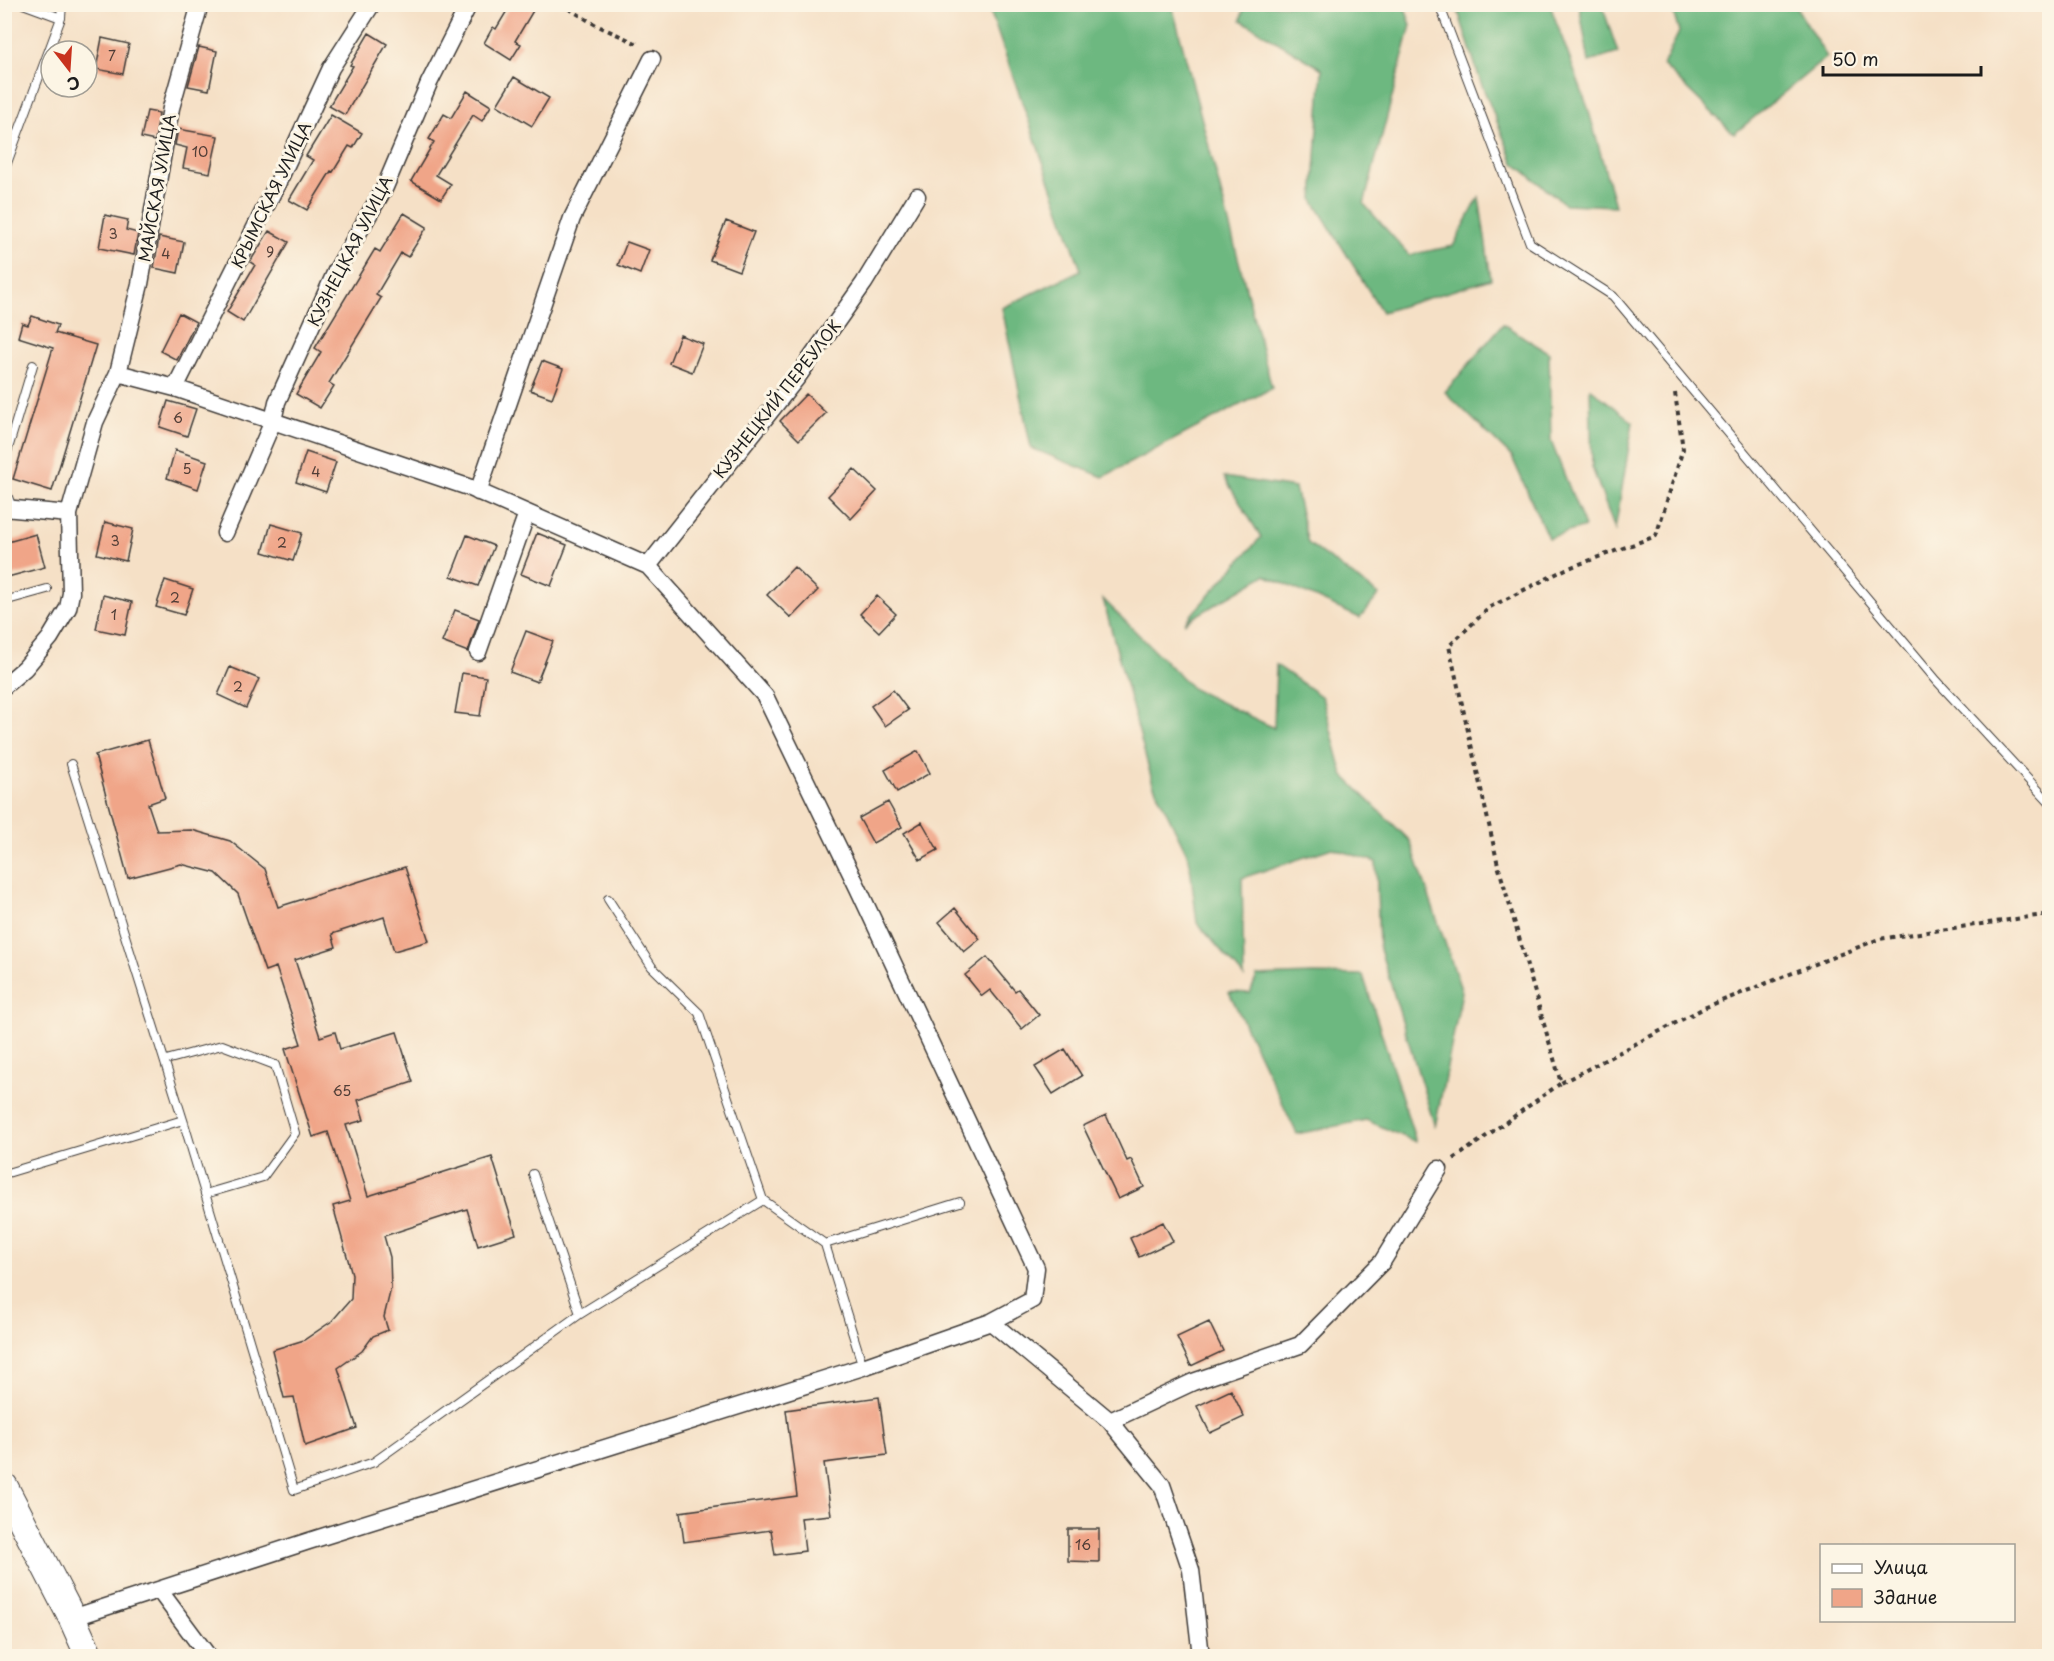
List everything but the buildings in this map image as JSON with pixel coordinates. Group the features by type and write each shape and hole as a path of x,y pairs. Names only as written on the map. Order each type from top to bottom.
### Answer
{"main road":[{"path":"4,1486 89,1656"}],"street":[{"name":"МАЙСКАЯ УЛИЦА","path":"4,686 25,668 44,645 68,608 71,593 69,514 95,422 118,373 140,284 171,108 200,4"},
{"name":"КРЫМСКАЯ УЛИЦА","path":"175,388 281,176 331,68 372,4"},
{"name":"КУЗНЕЦКАЯ УЛИЦА","path":"225,533 273,420 277,402 336,271 385,187 429,83 469,4"},
{"path":"478,492 572,218 652,59"},
{"name":"КУЗНЕЦКИЙ ПЕРЕУЛОК","path":"648,566 799,375 864,283 917,196"},
{"path":"72,1618 863,1367 992,1322 1032,1300 1035,1268 858,888 765,696 648,566 478,492 273,420 175,388 118,373"},
{"path":"8,508 69,514"},
{"path":"478,652 527,513"},
{"path":"1110,1421 1193,1382 1300,1345 1382,1262 1439,1169"},
{"path":"992,1322 1110,1421 1162,1485 1191,1570 1201,1656"},
{"path":"159,1590 208,1656"}],"lane":[{"path":"23,4 61,18"},
{"path":"4,171 61,18 62,4"},
{"path":"1439,4 1530,243 1613,296 1937,681 2049,803"},
{"path":"4,462 33,365"},
{"path":"4,486 8,508"},
{"path":"4,601 47,589"},
{"path":"71,764 166,1060 294,1490 374,1462 580,1314 763,1200"},
{"path":"608,900 652,967 699,1013 763,1200 825,1244 863,1367"},
{"path":"166,1060 222,1045 275,1065 295,1133 263,1177 205,1194"},
{"path":"4,1174 183,1120"},
{"path":"533,1174 580,1314"},
{"path":"825,1244 960,1202"}],"path":[{"path":"561,4 596,25 643,46 652,59"},
{"path":"1561,1083 1498,865 1449,646 1490,607 1566,569 1656,536 1683,449 1671,364"},
{"path":"1439,1169 1561,1083 1706,1008 1879,939 2049,914"}],"green space":[{"path":"988,5 1172,5 1272,388 1103,477 1031,448 1002,308 1081,270"},
{"path":"1244,5 1404,5 1411,25 1364,204 1409,255 1453,246 1479,197 1491,279 1382,312 1313,200 1322,69 1241,20"},
{"path":"1456,5 1550,5 1588,108 1615,206 1565,204 1514,163 1481,83"},
{"path":"1579,5 1602,5 1618,53 1589,62"},
{"path":"1671,5 1795,5 1827,57 1734,134 1663,65 1679,32"},
{"path":"1503,324 1549,353 1551,441 1585,527 1548,538 1512,457 1445,392"},
{"path":"1590,388 1633,422 1615,530 1592,467"},
{"path":"1224,477 1295,488 1308,543 1379,595 1360,618 1265,575 1184,623 1261,537"},
{"path":"1103,599 1193,689 1274,728 1276,665 1322,697 1343,775 1410,841 1462,992 1435,1127 1379,946 1376,862 1332,848 1242,878 1244,977 1197,923 1189,858 1153,784"},
{"path":"1363,975 1416,1142 1366,1120 1297,1134 1229,992 1250,993 1257,976"}]}
